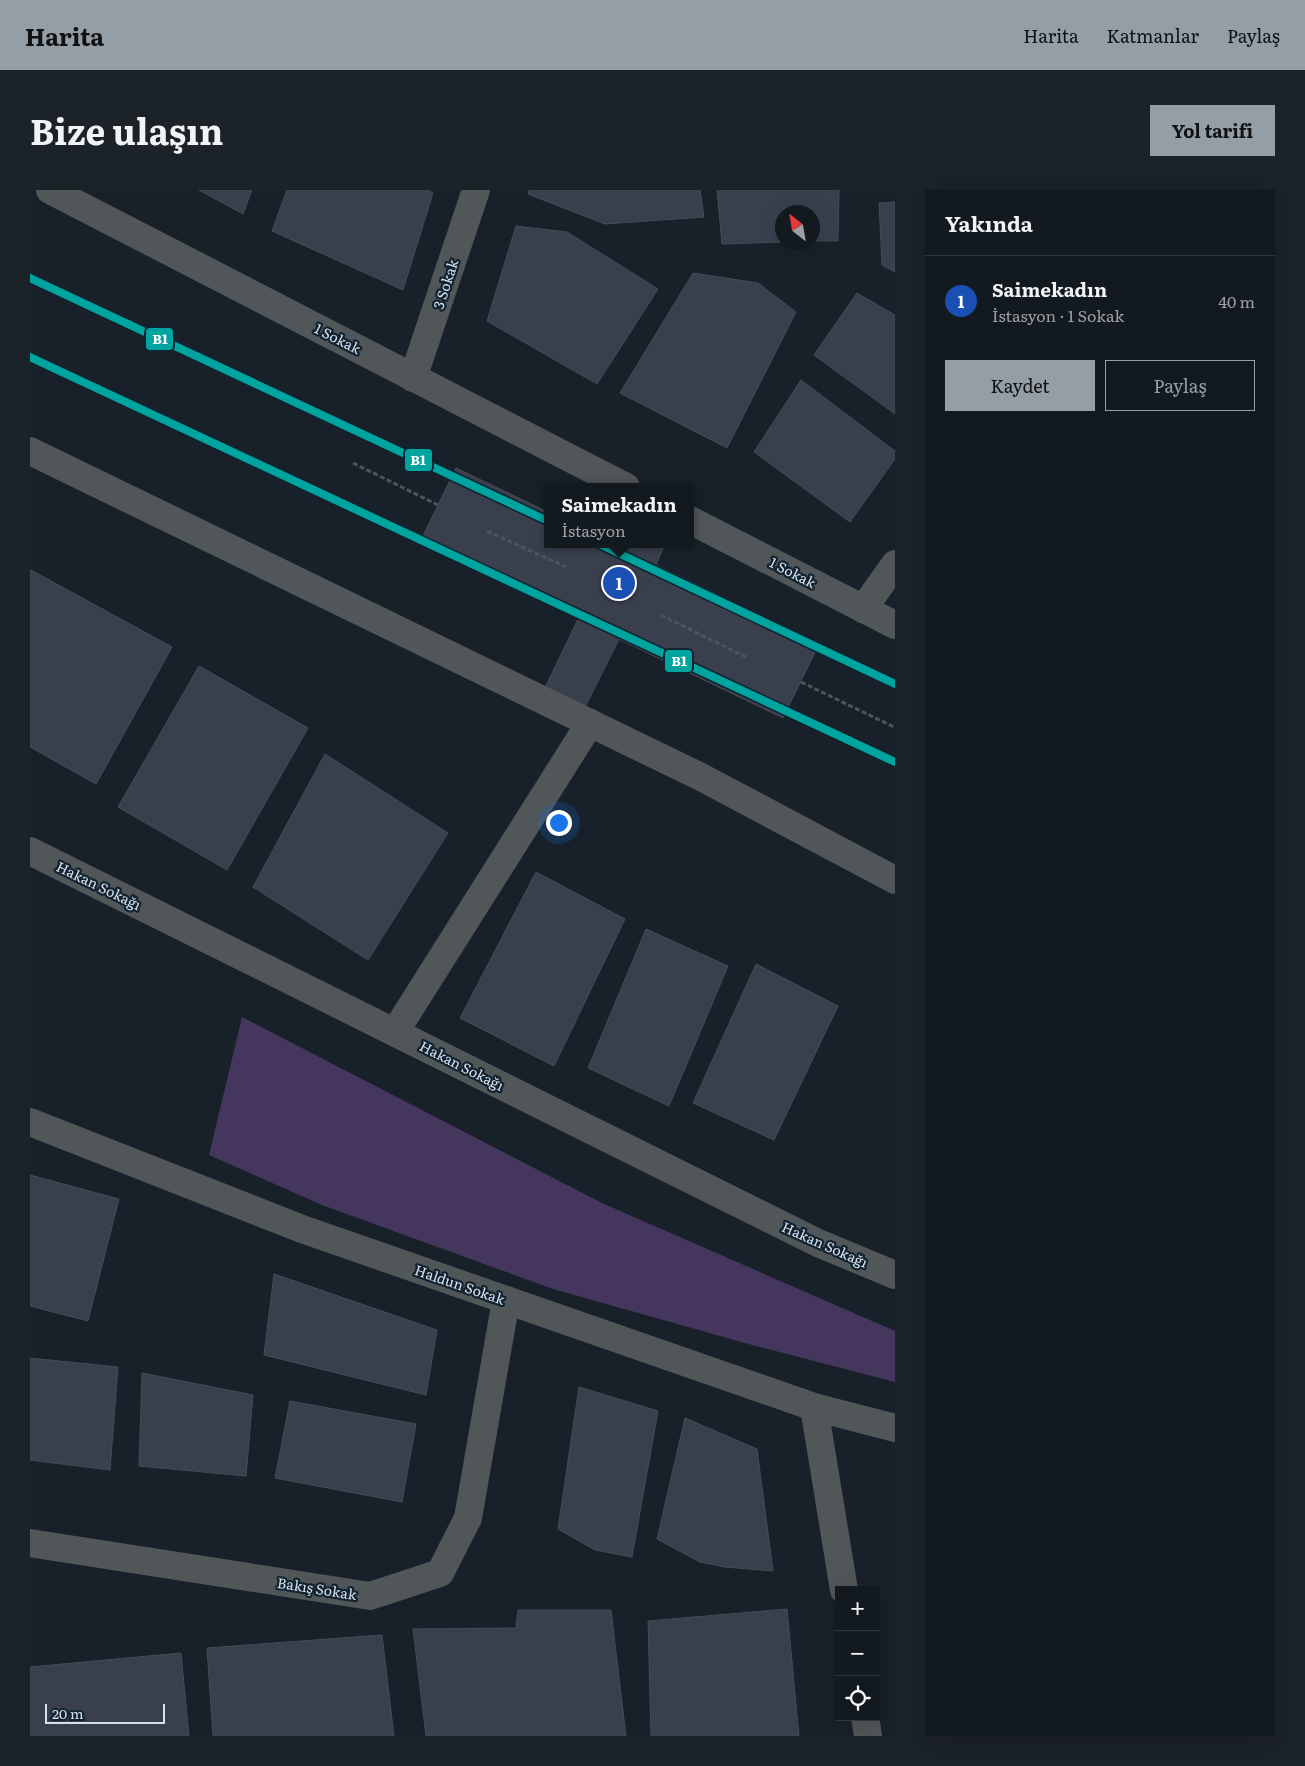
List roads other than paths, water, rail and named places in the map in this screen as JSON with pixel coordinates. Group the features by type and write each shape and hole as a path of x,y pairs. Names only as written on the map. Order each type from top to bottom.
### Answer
{"street":[{"name":"1 Sokak","path":"50,190 618,483"},
{"name":"3 Sokak","path":"414,378 476,190"},
{"path":"30,451 701,777 895,880"},
{"name":"1 Sokak","path":"694,522 895,624"},
{"path":"863,608 895,564"},
{"path":"395,1032 590,722"},
{"name":"Hakan Sokağı","path":"30,851 818,1243 895,1275"},
{"name":"Haldun Sokak","path":"30,1122 302,1229 814,1407 895,1428"},
{"name":"Bakış Sokak","path":"30,1543 370,1596 440,1574 468,1518 506,1300"},
{"path":"814,1407 843,1586"},
{"path":"865,1721 868,1736"}],"place":[{"name":"Saimekadın","path":"619,583"}]}
